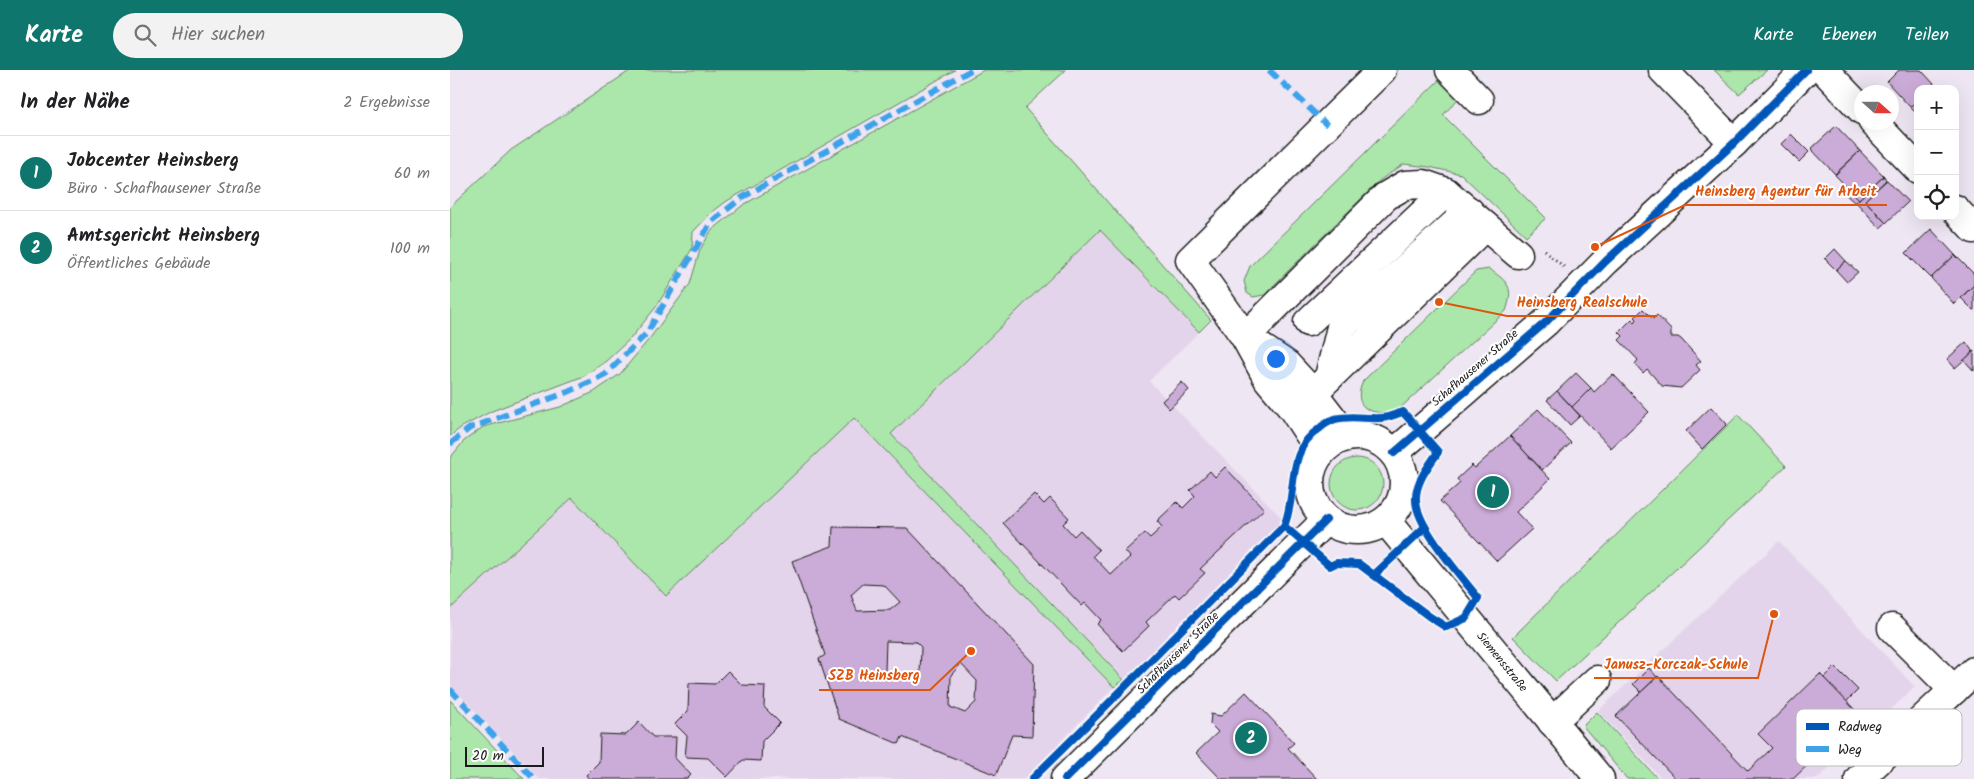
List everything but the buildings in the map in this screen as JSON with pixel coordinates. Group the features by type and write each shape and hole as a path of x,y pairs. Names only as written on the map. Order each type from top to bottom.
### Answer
{"street":[{"path":"1321,452 1292,408 1268,379 1245,337 1190,260 1382,70"},
{"path":"1450,70 1479,100"},
{"path":"1663,70 1734,143"},
{"name":"Schafhausener Straße","path":"1394,453 1546,322 1583,284 1734,143 1806,70"},
{"path":"1824,70 1854,102"},
{"path":"1881,130 1914,165"},
{"path":"1245,337 1386,196 1405,185 1423,184 1446,192 1518,254"},
{"path":"1308,322 1446,192"},
{"path":"1959,213 1974,229"},
{"path":"1321,385 1341,327 1477,219"},
{"path":"1245,337 1287,366 1321,385 1347,437"},
{"path":"1364,436 1381,442 1394,453 1402,466 1405,481 1403,496 1397,510 1386,521 1372,529 1356,531 1340,528 1326,520 1317,508 1311,494 1310,480 1313,465 1321,452 1333,442 1347,437 1364,436"},
{"name":"Schafhausener Straße","path":"1065,779 1326,520"},
{"name":"Siemensstraße","path":"1386,521 1600,779"},
{"path":"1892,628 1954,690"},
{"path":"1934,709 1974,671"},
{"path":"1552,722 1597,680"},
{"path":"1859,779 1873,766"}],"path":[{"path":"1518,254 1544,250 1583,284"}],"shaded area":[{"path":"1100,230 1199,332 1149,381 1283,519 1124,680 891,434"},
{"path":"854,418 1114,687 1024,779 539,779 450,684 450,609 572,498 666,596"},
{"path":"1779,541 1915,687 1892,709 1796,709 1796,766 1831,766 1817,779 1662,779 1598,711"}],"green space":[{"path":"631,70 955,70 727,201 711,213 693,232 692,249 656,307 631,338 605,362 584,376 492,411 462,427 450,436 450,207 511,150"},
{"path":"984,70 1066,70 1025,108 1211,320 1199,332 1100,230 891,434 1124,680 1114,687 854,418 666,596 572,498 450,609 450,458 464,441 483,427 560,407 594,392 620,374 650,338 690,284 700,250 711,231 743,205"},
{"path":"1714,70 1767,70 1739,94"},
{"path":"1440,79 1459,98 1443,115 1546,218 1526,236 1461,174 1404,164 1380,180 1264,295 1253,297 1247,293 1244,281 1250,266"},
{"path":"1489,269 1508,286 1510,297 1506,311 1397,411 1380,412 1366,409 1360,399 1363,381 1476,271"},
{"path":"1738,415 1786,466 1556,681 1513,637"},
{"path":"1352,458 1362,458 1372,462 1379,469 1383,484 1379,499 1372,506 1362,510 1352,510 1342,506 1335,499 1331,489 1331,479 1335,469 1342,462"},
{"path":"450,700 524,779 450,779"},
{"path":"1597,712 1658,779 1627,779 1583,726"}],"marked path":[{"path":"450,444 470,428 568,392 605,375 647,333 711,222 743,197 971,70"},
{"path":"1269,70 1327,125"},
{"path":"450,689 534,779"}],"cycle path":[{"path":"1394,453 1546,322 1606,261 1734,143 1806,70"},
{"path":"1403,412 1438,452 1423,474 1418,487 1416,493 1418,511 1431,537 1478,598 1466,618 1446,627 1359,564 1336,563 1330,566 1284,526 1291,500 1297,461 1301,449 1308,438 1322,426 1335,419 1347,417 1384,418 1403,412"},
{"path":"1065,779 1326,520"},
{"path":"1032,779 1284,526"},
{"path":"1374,575 1425,527"}],"place":[{"name":"Heinsberg Agentur für Arbeit","path":"1595,247"},
{"name":"Heinsberg Realschule","path":"1439,302"},
{"name":"Jobcenter Heinsberg","path":"1493,492"},
{"name":"Janusz-Korczak-Schule","path":"1774,614"},
{"name":"SZB Heinsberg","path":"971,651"},
{"name":"Amtsgericht Heinsberg","path":"1251,738"}]}
